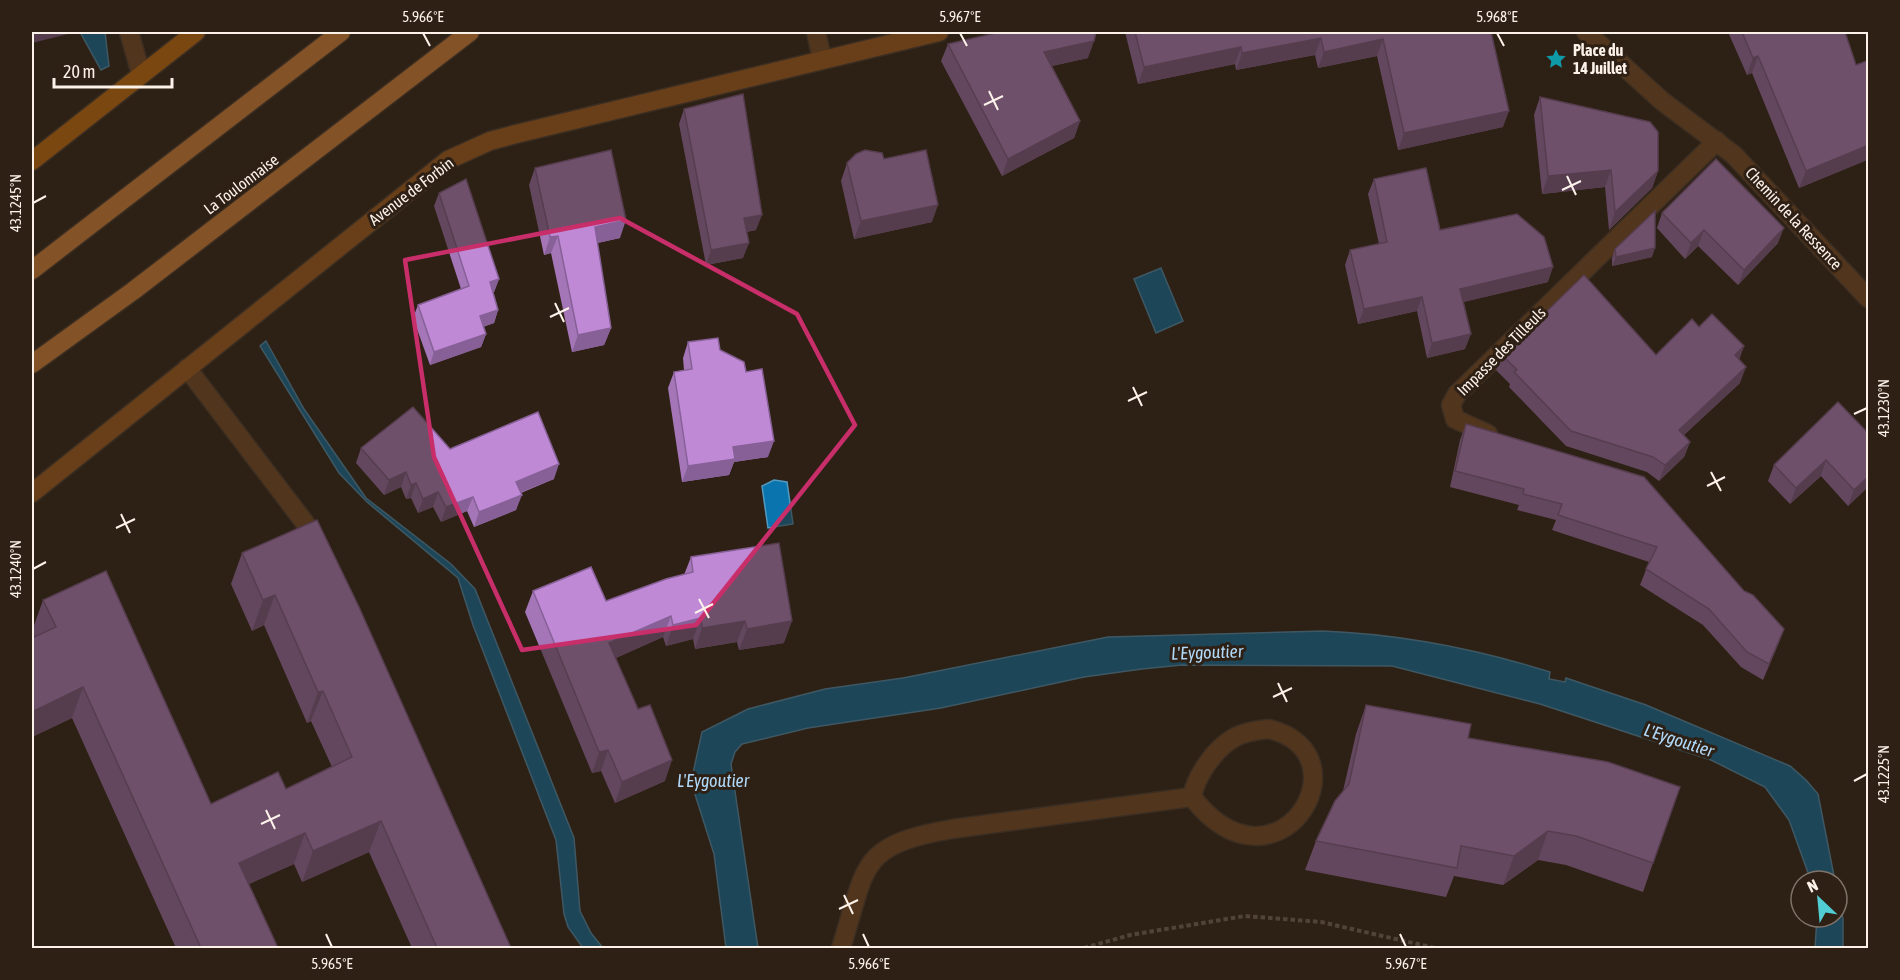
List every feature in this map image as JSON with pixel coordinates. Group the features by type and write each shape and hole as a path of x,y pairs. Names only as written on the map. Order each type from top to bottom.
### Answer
{"highway":[{"path":"32,270 341,32"},
{"name":"La Toulonnaise","path":"32,364 134,291 470,32"}],"main road":[{"path":"32,161 196,32"}],"street":[{"path":"129,32 141,74"},
{"path":"816,32 822,59"},
{"name":"Avenue de Forbin","path":"32,492 431,171 468,150 516,134 939,32"},
{"path":"1586,32 1662,101 1717,141"},
{"name":"Chemin de la Ressence","path":"1717,141 1869,298"},
{"name":"Impasse des Tilleuls","path":"1505,439 1471,428 1455,419 1451,411 1453,400 1488,362 1717,141"},
{"path":"188,368 305,523 325,563"},
{"path":"1269,729 1287,733 1300,743 1308,758 1312,775 1311,793 1304,810 1294,823 1279,832 1258,836 1235,832 1216,824 1192,797 1200,775 1220,750 1233,738 1252,731 1269,729"},
{"path":"842,948 858,887 865,870 878,855 895,843 918,835 952,829 1192,797"}],"path":[{"path":"1084,948 1131,935 1245,916 1321,922 1435,948"}],"highlighted area":[{"path":"620,218 797,314 855,425 696,625 522,650 434,457 405,260"}],"water":[{"path":"80,32 105,32 109,66 101,70"},
{"path":"1161,268 1183,321 1156,333 1134,279"},
{"path":"266,341 304,409 366,498 451,564 475,589 574,838 580,911 591,933 603,948 583,948 568,927 564,914 556,840 473,625 458,578 367,502 339,473 260,346"},
{"path":"774,480 787,482 793,524 768,528 762,486"},
{"name":"L'Eygoutier","path":"1323,631 1380,635 1466,650 1550,672 1549,679 1565,682 1566,678 1646,705 1790,766 1818,794 1833,869 1807,869 1789,820 1765,787 1711,760 1540,704 1392,666 1182,665 1084,677 941,708 808,728 742,744 735,752 731,764 758,948 726,948 714,854 691,782 702,732 748,709 825,689 903,678 1108,637"},
{"path":"1816,929 1843,929 1843,948 1815,948"}],"building":[{"path":"1000,32 1096,32 1094,41 1044,52 1080,121 1008,159 948,44"},
{"path":"1135,32 1491,32 1509,111 1404,133 1383,39 1324,52 1321,38 1242,53 1241,47 1144,67"},
{"path":"1742,32 1845,32 1856,65 1869,60 1869,145 1806,171 1758,56 1753,58"},
{"path":"743,94 762,215 744,218 749,243 711,250 684,109"},
{"path":"1540,97 1650,122 1658,132 1658,171 1615,212 1611,170 1548,176"},
{"path":"611,150 626,220 595,227 611,328 578,335 558,236 550,237 535,168"},
{"path":"865,150 882,153 884,159 926,150 938,205 861,221 847,163 856,154"},
{"path":"1716,159 1784,228 1744,270 1704,230 1691,243 1662,213"},
{"path":"1426,168 1440,230 1517,214 1544,237 1553,267 1460,289 1471,334 1432,343 1422,297 1364,309 1350,250 1387,242 1374,179"},
{"path":"466,179 499,279 490,282 498,310 480,316 486,334 434,352 418,305 469,286 439,193"},
{"path":"1655,211 1655,248 1616,257 1615,249"},
{"path":"1584,275 1656,355 1692,319 1699,327 1712,314 1744,346 1735,355 1746,367 1679,430 1690,442 1665,465 1653,457 1571,431 1514,372 1517,370 1502,355"},
{"path":"718,338 720,350 744,362 746,372 762,369 774,441 733,447 735,459 688,466 674,372 692,369 688,342"},
{"path":"1838,402 1869,434 1869,476 1854,490 1826,460 1796,488 1774,465"},
{"path":"413,407 450,449 538,412 559,464 516,482 522,495 479,512 473,497 446,507 438,492 423,499 416,483 411,485 406,472 389,480 361,448"},
{"path":"1466,424 1644,477 1744,591 1753,595 1784,629 1769,664 1747,652 1709,609 1646,569 1657,547 1558,515 1562,504 1523,494 1524,489 1455,471"},
{"path":"317,520 359,607 511,948 437,948 381,821 313,851 305,833 239,863 278,948 201,948 83,687 32,712 32,638 56,627 43,600 106,571 211,804 278,772 286,789 352,757 323,691 318,692 275,595 263,600 242,553"},
{"path":"779,543 792,621 747,629 745,621 702,628 701,618 673,625 671,616 609,643 638,709 650,705 672,760 622,782 608,750 599,752 533,591 591,567 606,601 666,579 693,572 691,557"},
{"path":"1366,705 1471,724 1468,738 1608,762 1680,787 1653,863 1576,836 1548,831 1514,856 1461,846 1457,868 1316,841 1335,801 1349,784"}],"place":[{"name":"Place du 14 Juillet","path":"1556,59"}]}
